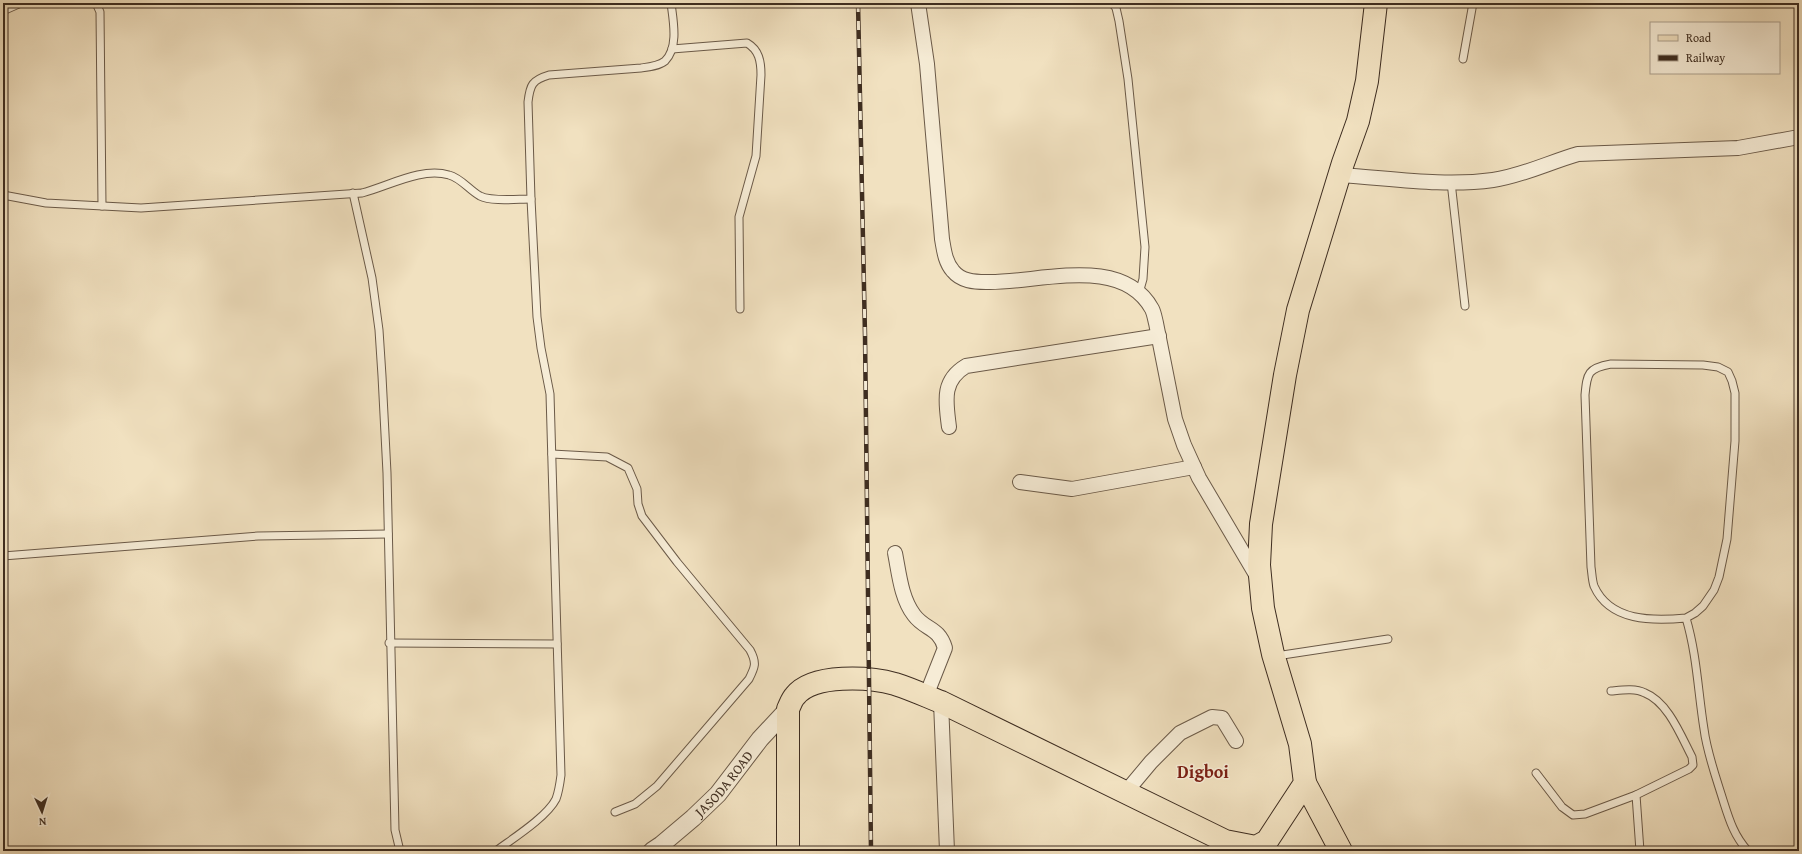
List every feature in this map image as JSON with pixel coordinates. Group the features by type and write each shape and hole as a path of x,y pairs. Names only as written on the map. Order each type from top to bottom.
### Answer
{"main road":[{"path":"1340,851 1305,783 1300,744 1274,656 1263,608 1259,565 1261,524 1285,375 1298,310 1358,121 1367,81 1376,3"},
{"path":"788,851 788,709 795,695 806,687 819,682 834,680 869,680 895,684 933,699 1225,841 1260,849 1267,841 1305,783"}],"street":[{"path":"918,3 927,64 942,239 946,259 953,271 963,280 997,283 1080,275 1104,276 1123,282 1139,293 1152,309 1159,336 1175,419 1184,445 1194,467 1261,584"},
{"path":"1340,174 1451,182 1494,180 1578,154 1738,148 1799,137"},
{"path":"949,427 946,397 948,387 952,377 966,366 1159,336"},
{"path":"1020,482 1072,489 1194,467"},
{"path":"895,553 902,589 907,603 914,615 922,623 939,634 945,648 933,699 946,851"},
{"name":"JASODA ROAD","path":"652,851 693,818 718,794 760,739 788,709"},
{"path":"1125,793 1155,757 1180,733 1206,720 1217,716 1222,718 1236,742"}],"lane":[{"path":"3,11 21,3"},
{"path":"96,3 100,12 102,206"},
{"path":"496,851 545,813 555,801 560,789 561,775 550,394 537,318 528,102 530,90 534,82 549,75 654,66 665,61 672,49 674,38 671,3"},
{"path":"1112,3 1116,8 1119,21 1128,80 1144,240 1145,264 1139,293"},
{"path":"1463,59 1472,3"},
{"path":"672,49 747,43 754,47 759,55 761,75 756,156 739,217 740,309"},
{"path":"3,195 46,203 140,208 353,193 381,188 399,180 421,175 438,174 450,175 481,196 489,199 532,199"},
{"path":"1451,182 1465,306"},
{"path":"353,193 372,278 379,330 386,466 389,643 395,830 400,851"},
{"path":"1611,364 1703,365 1718,367 1728,372 1732,381 1735,393 1735,441 1727,539 1719,578 1714,590 1703,606 1695,614 1686,618 1641,619 1622,613 1600,597 1594,584 1591,567 1585,395 1586,380 1590,371 1598,366 1611,364"},
{"path":"552,454 607,457 628,468 637,489 638,504 642,516 677,562 750,650 755,660 754,670 749,679 657,786 635,804 615,812"},
{"path":"3,556 258,536 388,534"},
{"path":"1686,618 1694,644 1704,731 1714,773 1732,828 1748,851"},
{"path":"1274,656 1388,639"},
{"path":"389,643 557,644"},
{"path":"1536,773 1562,807 1573,816 1580,816 1636,795 1693,765 1692,757 1665,708 1655,698 1644,692 1629,690 1611,691"},
{"path":"1636,795 1640,851"}],"railway":[{"path":"858,3 865,335 871,851"}],"district":[{"name":"Digboi","path":"1203,771"}]}
